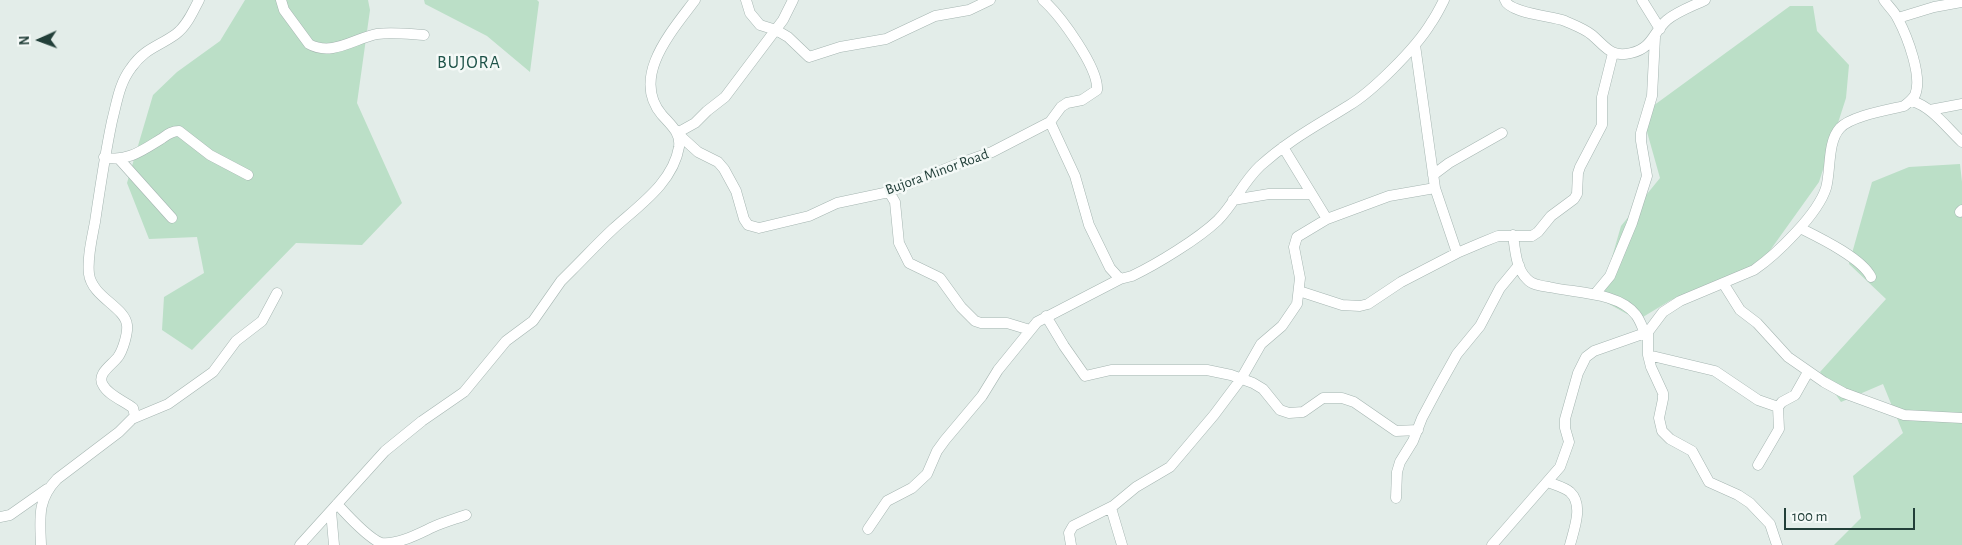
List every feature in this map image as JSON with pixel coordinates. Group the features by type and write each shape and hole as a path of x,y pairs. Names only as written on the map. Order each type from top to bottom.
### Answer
{"street":[{"path":"0,517 10,515 48,488 57,479 120,432 132,419 135,411 133,408 113,395 104,387 101,381 103,373 121,350 127,325 123,316 94,287 89,269 104,157 119,90 127,74 153,46 176,34 182,28 199,0"},
{"path":"281,0 284,10 309,44 314,47 337,47 382,34 424,35"},
{"path":"300,545 385,451 422,421 464,392 506,342 533,321 567,276 661,185 676,158 679,142 677,132 659,111 655,102 651,88 651,77 662,46 694,0"},
{"path":"746,0 750,13 760,26 776,30 791,39 806,56 812,57 840,47 886,40 935,16 969,10 990,0"},
{"path":"677,132 696,124 707,111 725,97 776,30 793,0"},
{"name":"Bujora Minor Road","path":"677,132 689,145 718,162 724,169 736,191 744,219 753,228 809,216 837,202 889,192 992,152 1050,122 1067,103 1089,97 1097,90 1096,76 1069,30 1043,0"},
{"path":"868,529 887,502 912,488 927,474 937,451 982,396 998,370 1037,322 1120,279 1140,272 1194,238 1218,219 1248,178 1283,147 1366,94 1415,45 1431,24 1444,0"},
{"path":"1505,0 1506,4 1514,10 1562,20 1577,26 1591,34 1613,53 1620,55 1640,50 1648,45 1666,20 1705,0"},
{"path":"1595,294 1610,276 1632,224 1647,176 1641,133 1652,96 1657,33 1642,0"},
{"path":"1492,545 1560,467 1569,446 1565,419 1578,373 1586,357 1594,351 1646,332 1663,312 1680,301 1754,270 1765,262 1800,228 1823,197 1827,185 1831,154 1840,128 1850,121 1904,106 1912,100 1916,93 1915,65 1898,18 1884,0"},
{"path":"1898,18 1934,7 1962,2"},
{"path":"1415,45 1435,188 1457,253"},
{"path":"1299,291 1342,305 1360,306 1368,304 1401,282 1457,253 1498,236 1532,236 1538,232 1551,216 1574,199 1577,194 1580,166 1602,125 1602,98 1613,53"},
{"path":"1912,100 1930,110 1962,142"},
{"path":"1930,110 1962,104"},
{"path":"1050,122 1075,176 1088,226 1110,268 1120,279"},
{"path":"104,157 120,160 140,152 171,132 179,131 210,155 248,175"},
{"path":"1433,175 1449,163 1502,133"},
{"path":"1283,147 1327,219"},
{"path":"120,160 172,218"},
{"path":"1071,545 1068,535 1071,528 1111,508 1136,487 1170,467 1196,438 1240,379 1261,344 1282,326 1289,317 1297,304 1299,291 1300,278 1295,254 1295,241 1297,238 1327,219 1389,196 1435,188"},
{"path":"889,192 895,202 899,243 909,263 940,278 960,307 975,321 981,323 1008,323 1030,330"},
{"path":"1233,200 1269,194 1310,194"},
{"path":"1800,228 1858,262 1868,270 1870,277"},
{"path":"1513,235 1519,264 1527,280 1559,290 1595,294 1612,300 1636,315 1646,332 1651,367 1662,393 1659,422 1665,436 1692,451 1709,482 1738,495 1750,504 1770,524 1777,545"},
{"path":"1396,498 1397,472 1400,462 1418,430 1422,418 1457,354 1480,326 1500,288 1519,264"},
{"path":"1723,283 1740,310 1757,324 1788,358 1844,393 1904,414 1962,418"},
{"path":"132,419 168,404 213,372 236,342 262,321 276,293"},
{"path":"1046,316 1085,376 1111,370 1207,370 1253,383 1263,389 1280,410 1289,414 1303,412 1323,398 1342,398 1354,402 1396,431 1418,430"},
{"path":"1648,355 1714,371 1758,400 1778,407"},
{"path":"1758,465 1779,429 1778,407 1782,402 1795,395 1808,372"},
{"path":"1548,482 1566,489 1574,498 1577,519 1570,545"},
{"path":"41,545 40,511 48,488"},
{"path":"334,507 380,542 391,544 398,543 434,526 466,515"},
{"path":"334,507 334,545"},
{"path":"1111,508 1122,545"}],"green space":[{"path":"245,0 368,0 370,10 357,103 402,203 362,245 296,243 192,350 162,330 164,297 204,273 197,237 149,239 127,183 153,95 177,72 220,41"},
{"path":"424,0 537,0 539,2 530,72 487,36 425,4"},
{"path":"1790,6 1813,6 1817,31 1849,65 1846,98 1819,182 1756,270 1671,300 1638,320 1600,299 1621,226 1660,178 1642,114"},
{"path":"1960,164 1962,182 1962,545 1834,545 1861,518 1853,476 1903,433 1883,384 1841,402 1820,372 1886,299 1849,264 1872,182 1909,167"}],"district":[{"name":"BUJORA","path":"469,63"}]}
